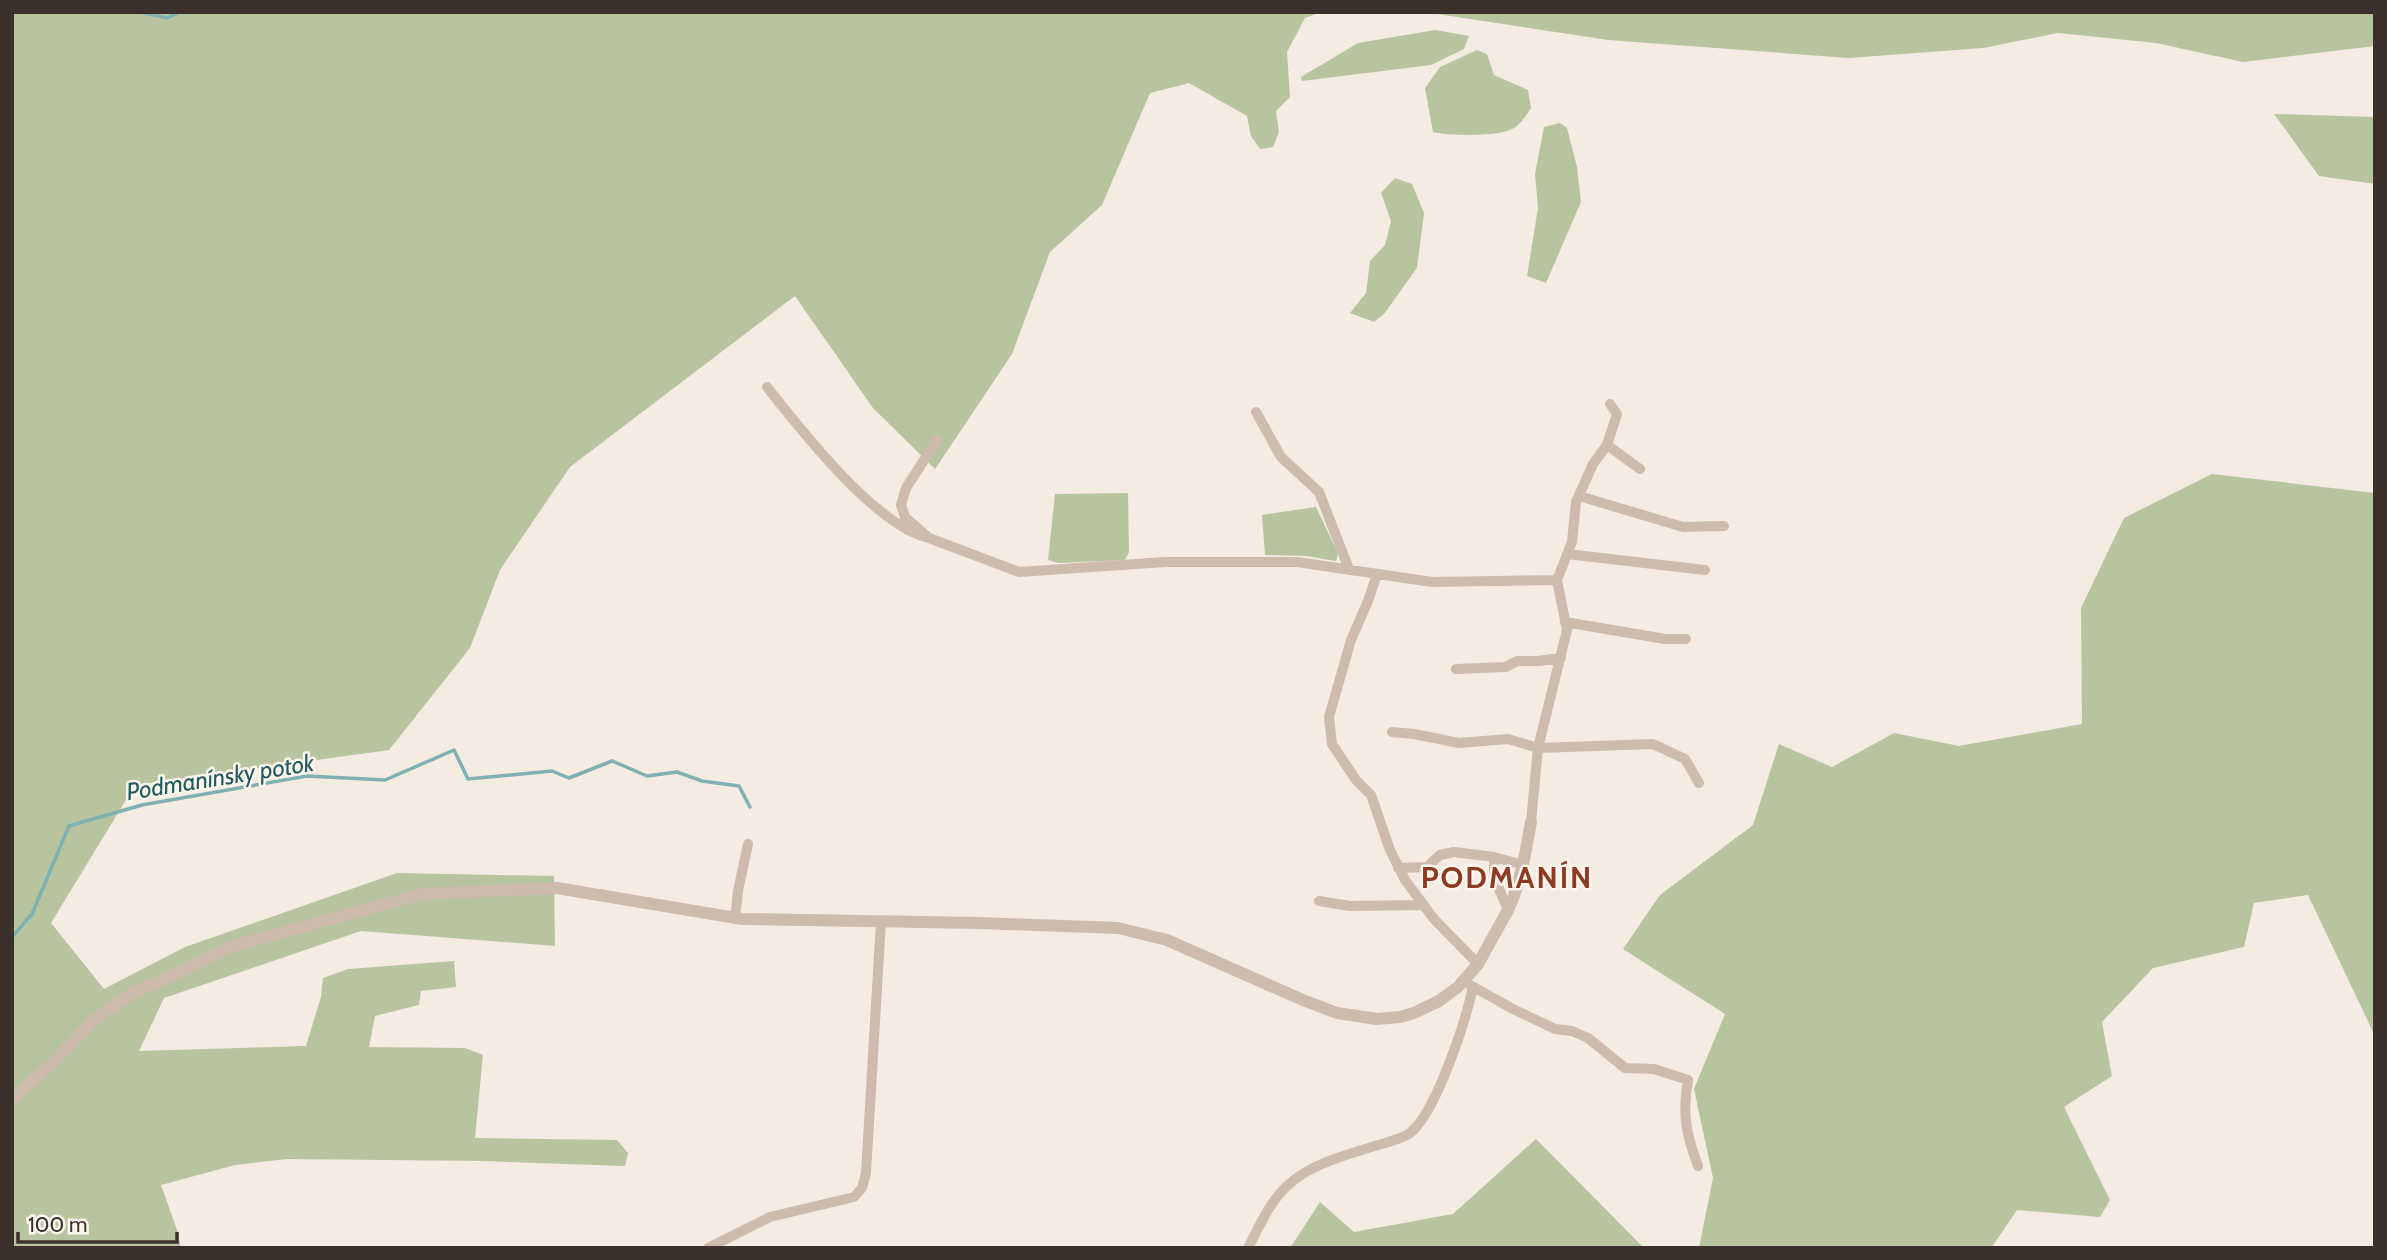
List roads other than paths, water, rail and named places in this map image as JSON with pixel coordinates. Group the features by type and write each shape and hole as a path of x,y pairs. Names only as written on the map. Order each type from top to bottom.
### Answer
{"street":[{"path":"767,387 829,462 874,505 912,533 1019,572 1165,562 1297,562 1433,582 1557,580"},
{"path":"1248,1248 1262,1220 1288,1185 1330,1161 1410,1133 1431,1105 1469,1008 1469,984 1508,911 1523,865 1531,822 1538,748 1567,629 1557,580 1572,542 1576,502 1593,464 1607,445 1617,415 1610,404"},
{"path":"1256,412 1281,457 1319,492 1349,569"},
{"path":"929,538 905,517 901,505 906,488 937,440"},
{"path":"1607,445 1640,468"},
{"path":"1579,496 1683,527 1724,526"},
{"path":"1567,555 1705,570"},
{"path":"1377,573 1351,640 1329,717 1332,744 1356,780 1371,795 1398,868 1422,905 1478,964"},
{"path":"1565,622 1665,639 1686,639"},
{"path":"1456,669 1506,667 1517,661 1561,658"},
{"path":"1392,732 1459,743 1508,739 1538,748 1653,744 1685,759 1699,782"},
{"path":"735,918 748,844"},
{"path":"1398,868 1427,867 1440,855 1454,852 1494,857 1523,865"},
{"path":"1494,857 1494,877 1508,911"},
{"path":"12,1099 94,1020 134,992 230,947 422,894 556,888 735,918 1045,924 1137,931 1167,940 1321,1007 1357,1017 1377,1019 1400,1017 1427,1007 1469,984"},
{"path":"1319,901 1350,906 1422,905"},
{"path":"708,1248 771,1217 854,1197 862,1188 866,1173 881,921"},
{"path":"1469,984 1555,1029 1572,1031 1588,1038 1625,1069 1654,1069 1688,1080 1684,1106 1687,1135 1698,1166"}],"waterway":[{"path":"140,12 167,18 180,12"},
{"name":"Podmanínsky potok","path":"12,937 32,914 69,826 142,805 307,776 385,780 454,750 468,779 552,771 569,778 612,761 647,776 677,772 702,781 739,786 750,807"}],"district":[{"name":"PODMANÍN","path":"1507,877"}]}
